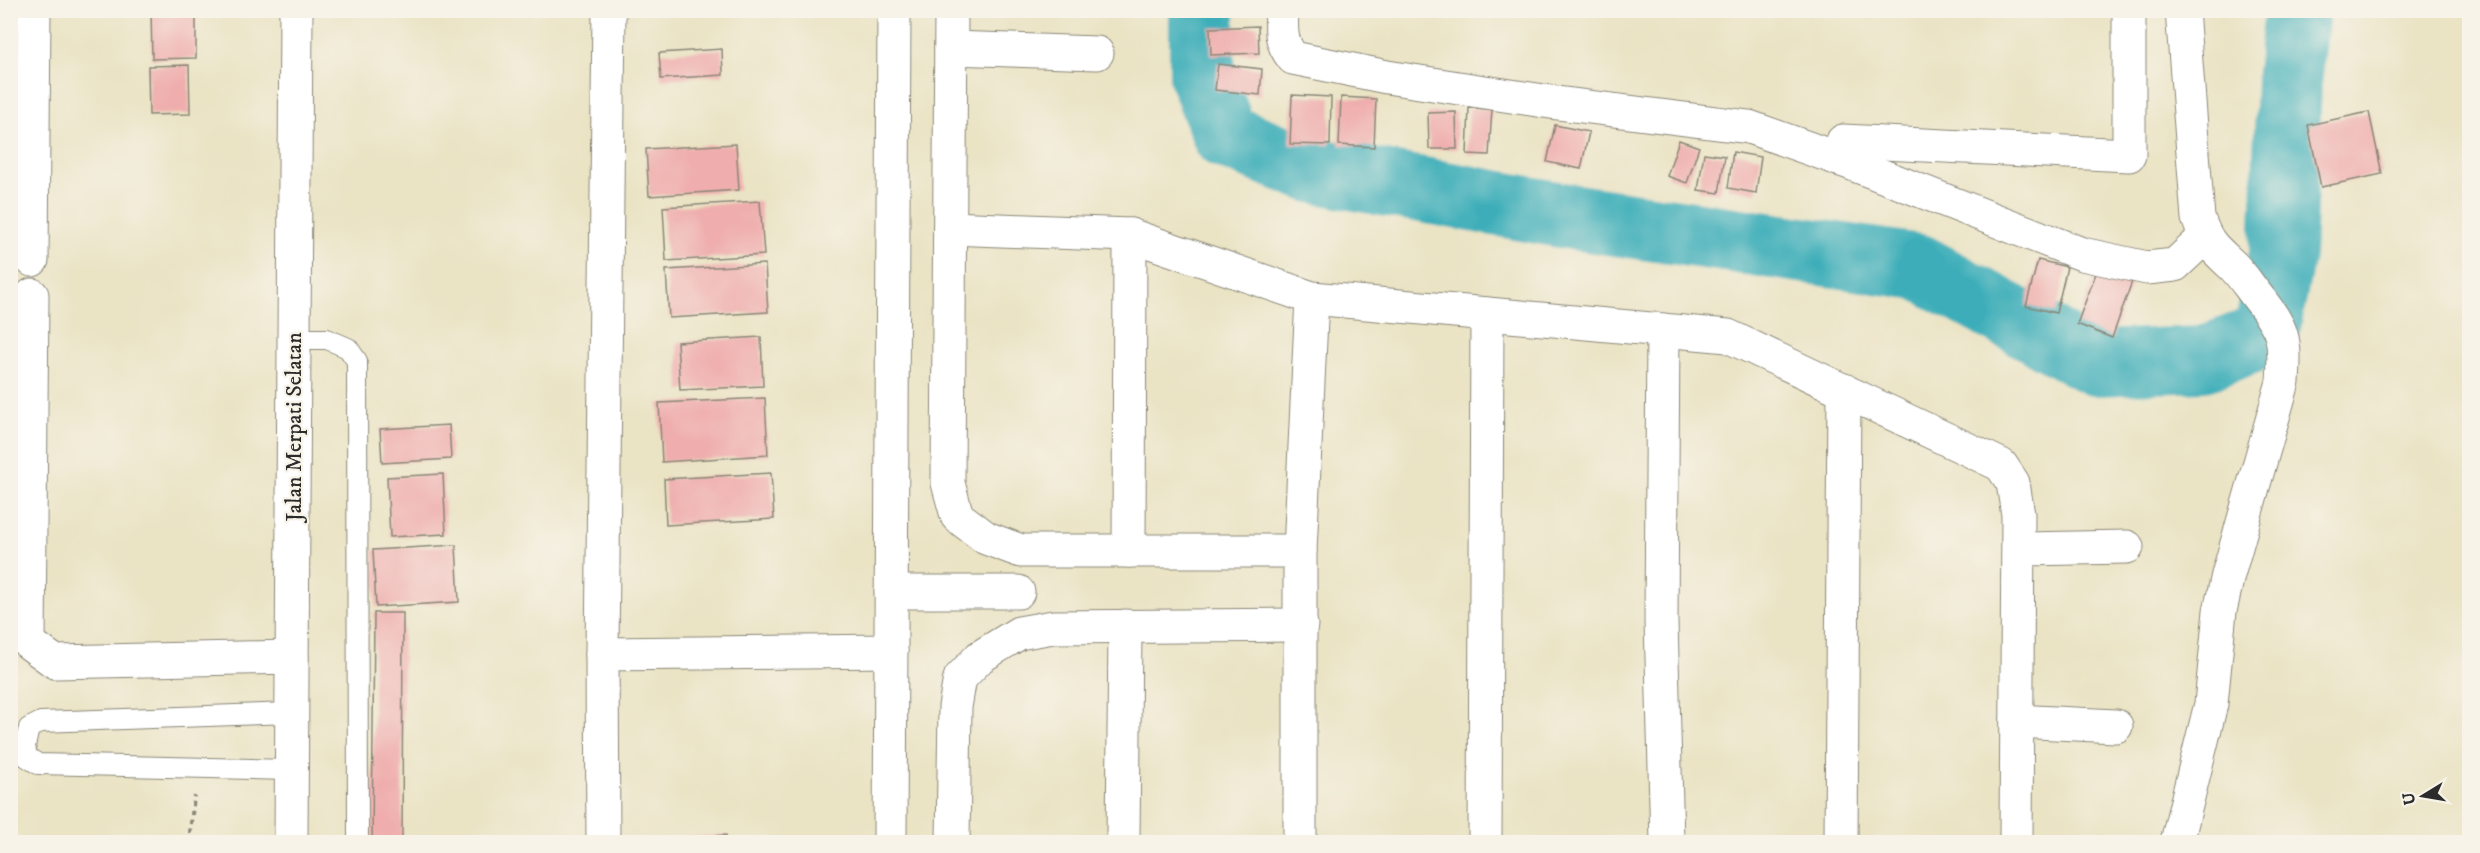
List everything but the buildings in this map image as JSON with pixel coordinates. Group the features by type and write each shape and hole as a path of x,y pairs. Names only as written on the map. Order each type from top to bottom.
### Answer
{"street":[{"path":"32,260 21,191 34,10"},
{"name":"Jalan Merpati Selatan","path":"291,843 297,10"},
{"path":"603,843 602,654 609,10"},
{"path":"890,843 894,10"},
{"path":"951,10 948,483 957,516 986,538 1021,551 1300,551"},
{"path":"1282,10 1280,34 1284,48 1293,58 1387,77 1546,102 1749,127 1847,162 2082,255 2147,268 2175,265 2205,237"},
{"path":"1843,141 2128,154 2129,10"},
{"path":"2177,843 2211,704 2220,611 2283,382 2285,351 2278,323 2235,268 2212,248 2198,218 2182,10"},
{"path":"951,48 1096,53"},
{"path":"950,228 1131,235 1312,298 1728,336 2001,465 2013,483 2018,515 2016,843"},
{"path":"1129,550 1131,235"},
{"path":"32,295 21,369 20,643 55,662 292,657"},
{"path":"1300,843 1300,551 1312,298"},
{"path":"1485,843 1487,314"},
{"path":"1663,330 1661,621 1666,843"},
{"path":"1841,843 1844,390"},
{"path":"2019,549 2127,547"},
{"path":"1019,633 1018,592 1021,551"},
{"path":"891,592 1018,592"},
{"path":"953,843 955,707 960,678 980,657 1019,633 1053,627 1301,625"},
{"path":"1124,843 1125,627"},
{"path":"602,654 891,651"},
{"path":"2017,721 2116,726"}],"lane":[{"path":"294,339 327,339 348,348 357,361 358,843"},
{"path":"291,770 38,765 27,757 25,746 29,728 41,722 292,713"}],"path":[{"path":"189,843 194,803 194,768"}],"waterway":[{"path":"1202,10 1202,76 1225,136 1312,170 1561,215 1919,267 2095,363 2203,359 2266,335 2282,254 2289,83 2297,10"}]}
